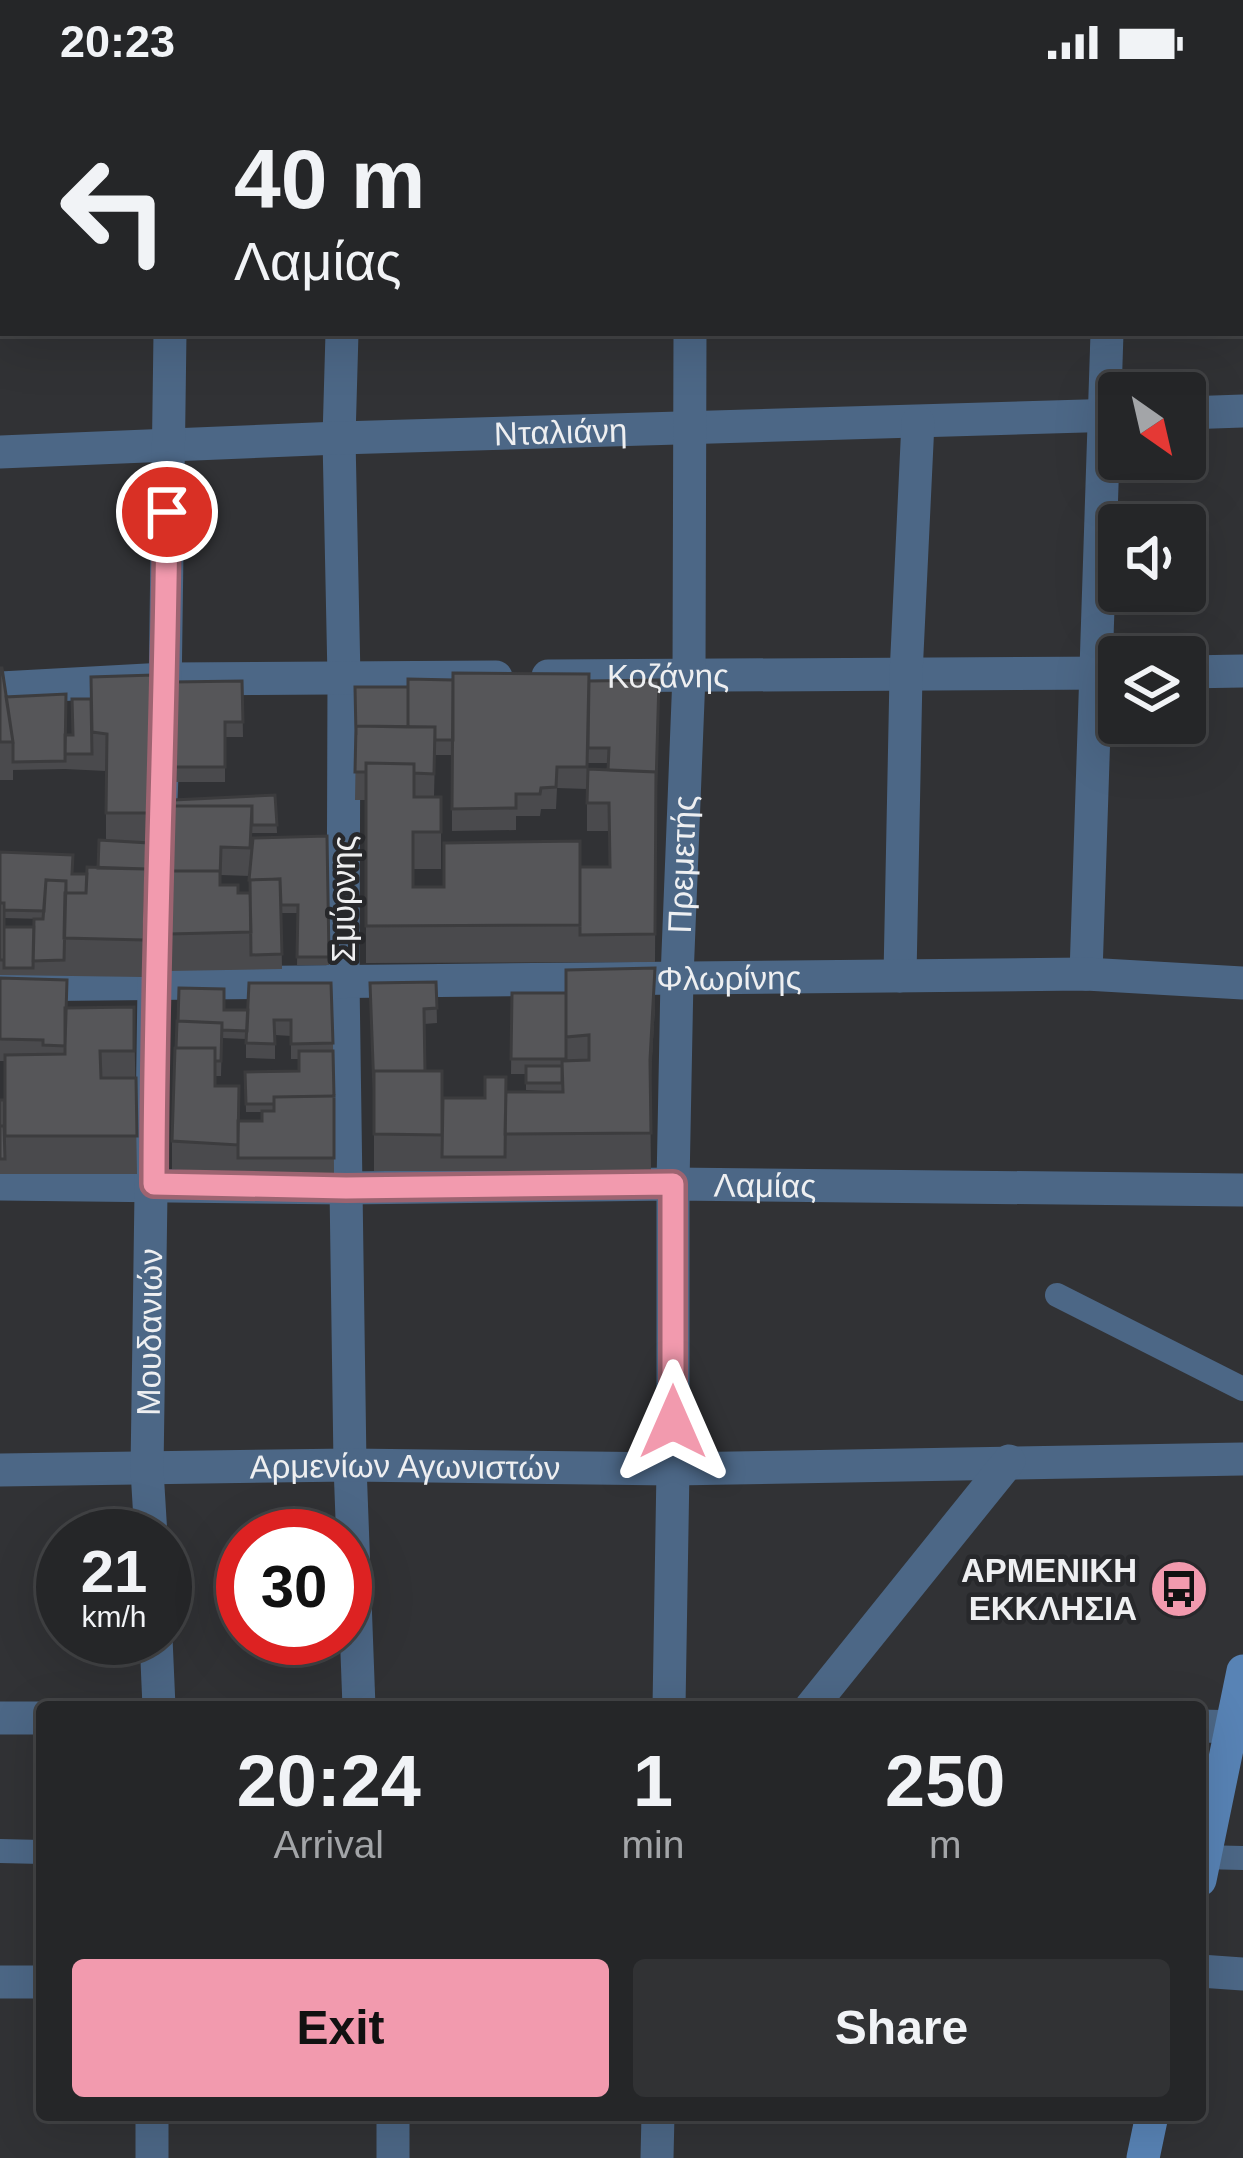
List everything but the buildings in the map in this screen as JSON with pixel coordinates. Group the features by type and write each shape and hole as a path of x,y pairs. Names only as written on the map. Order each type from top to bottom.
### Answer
{"main road":[{"path":"1206,1841 1225,1726 1243,1671"},
{"path":"1143,2158 1151,2121"}],"street":[{"name":"Μουδανιών","path":"149,1509 154,985 170,336"},
{"name":"Σμύρνης","path":"342,336 343,980 350,1465 359,1701"},
{"name":"Πρεμετής","path":"669,1701 673,1184 689,676 690,336"},
{"path":"1107,336 1109,372"},
{"path":"1206,412 1243,411"},
{"name":"Νταλιάνη","path":"0,452 1098,416"},
{"path":"900,976 906,675 918,422"},
{"path":"1107,636 1110,480"},
{"path":"1206,672 1243,671"},
{"name":"Κοζάνης","path":"0,688 165,679 1098,673"},
{"path":"1086,974 1101,744"},
{"name":"Φλωρίνης","path":"0,986 1086,974 1243,983"},
{"name":"Λαμίας","path":"0,1184 1243,1190"},
{"name":"Αρμενίων Αγωνιστών","path":"0,1470 350,1465 673,1469 1243,1459"},
{"path":"816,1701 1009,1461"},
{"path":"157,1665 159,1701"},
{"path":"0,1718 36,1718"},
{"path":"1206,1971 1243,1974"},
{"path":"0,1982 36,1982"},
{"path":"152,2121 152,2158"},
{"path":"393,2121 393,2158"},
{"path":"657,2158 658,2121"}],"lane":[{"path":"1057,1295 1243,1389"},
{"path":"0,1851 36,1852"},
{"path":"1206,1864 1243,1858"}],"place":[{"name":"ΑΡΜΕΝΙΚΗ ΕΚΚΛΗΣΙΑ","path":"1179,1589"}],"route":[{"path":"167,512 154,985 154,1184 346,1188 673,1184 673,1422"}]}
